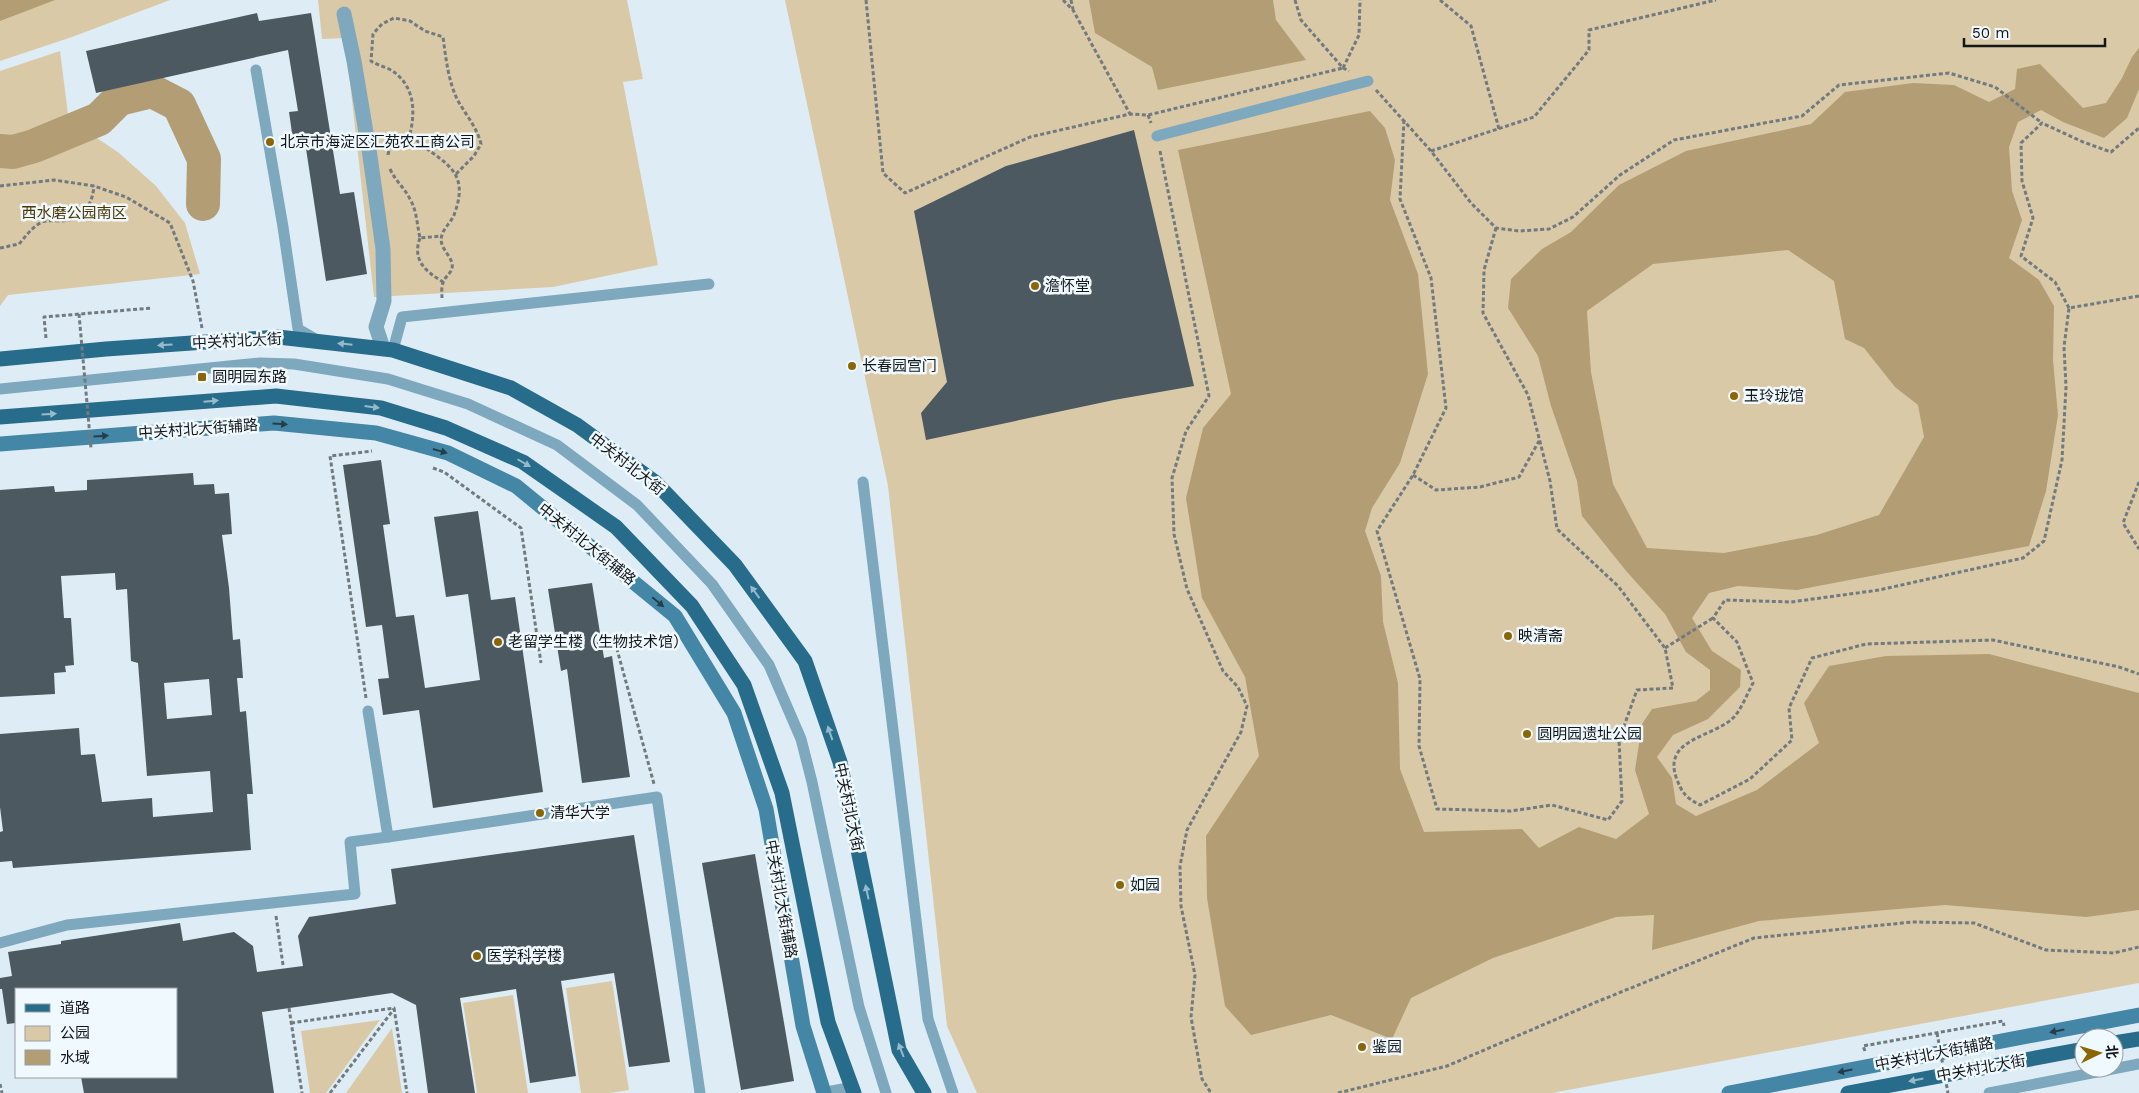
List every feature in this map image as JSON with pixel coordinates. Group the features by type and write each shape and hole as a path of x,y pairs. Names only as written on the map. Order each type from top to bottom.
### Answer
{"main road":[{"name":"中关村北大街","path":"0,359 278,337 388,349 512,388 576,425 655,482 735,565 805,661 840,762 899,1050 924,1093"},
{"path":"0,417 276,396 381,408 446,428 523,462 616,527 692,606 744,685 782,793 828,1022 853,1091"},
{"path":"2124,1041 2139,1039"},
{"name":"中关村北大街","path":"1848,1093 2074,1051"}],"street":[{"path":"344,14 370,156 383,249 384,300 376,327 388,349"},
{"name":"中关村北大街辅路","path":"0,444 274,423 376,433 448,453 516,486 675,616 734,713 766,809 803,1026 824,1093"},
{"name":"中关村北大街辅路","path":"1729,1093 2139,1015"},
{"path":"830,1093 853,1091"}],"lane":[{"path":"256,70 283,227 298,329 320,342"},
{"path":"1157,136 1368,81"},
{"path":"388,349 402,317 709,284"},
{"name":"中关村北大街","path":"0,389 260,363 294,364 388,378 468,404 556,445 638,505 712,584 769,664 801,739 812,782 859,1007 886,1093"},
{"path":"862,482 928,1019 953,1093"},
{"path":"368,710 388,837"},
{"path":"0,943 67,925 355,894 350,842 657,797 700,1093"},
{"name":"中关村北大街","path":"1989,1093 2139,1064"}],"path":[{"path":"866,0 883,173 905,193 1030,137 1130,114 1148,115 1343,68"},
{"path":"1063,0 1073,10 1130,114"},
{"path":"1071,0 1073,10"},
{"path":"1295,0 1301,20 1343,68 1368,81 1431,151 1471,203 1496,228 1519,231 1549,229 1573,217 1620,175 1674,140 1802,116 1839,85 1949,73 1995,86 2042,123 2083,142 2111,152 2139,128"},
{"path":"1343,68 1359,35 1360,0"},
{"path":"1440,0 1471,26 1499,128"},
{"path":"1431,151 1534,117 1589,50 1588,30 1716,0"},
{"path":"410,134 414,109 412,94 402,80 390,70 371,61 373,34 382,24 394,18 410,21 425,31 443,37 448,74 457,98 479,134 481,144 474,156 455,176"},
{"path":"1148,115 1157,136 1209,396 1186,431 1172,478 1174,534 1187,589 1223,671 1238,687 1247,706 1241,732 1188,830 1180,866 1181,906 1195,976 1191,1017 1202,1079 1211,1093"},
{"path":"1404,120 1400,199 1431,278 1446,408 1413,475 1377,531 1420,679 1419,746 1437,809 1511,811 1552,805 1608,820 1622,801 1620,740 1636,690 1673,688 1665,648 1618,586 1557,529 1550,481 1528,395 1484,313 1484,270 1496,228"},
{"path":"1665,648 1712,618 1725,600 1791,602 1879,590 2023,558 2044,541 2062,460 2066,387 2064,347 2069,308 2055,282 2021,256 2033,218 2022,181 2021,143 2042,123"},
{"path":"410,134 419,144 449,164 461,192 455,214 441,236 441,243 452,264 451,272 443,282 438,314"},
{"path":"410,134 397,140 390,146 387,157 390,170 397,184 410,197 416,212 420,238 416,249 421,264 429,274 443,282"},
{"path":"0,186 54,180 94,186 126,197 170,223 193,281 200,314 203,342"},
{"path":"0,248 19,244 30,230 41,223 51,220 72,219 84,214 93,199 94,186"},
{"path":"420,238 441,236"},
{"path":"2069,308 2139,296"},
{"path":"48,354 44,317 152,308"},
{"path":"79,314 91,448"},
{"path":"1413,475 1436,490 1480,487 1520,477 1540,440"},
{"path":"368,710 330,456 380,450"},
{"path":"425,466 444,472 521,528 541,663"},
{"path":"2139,482 2123,523 2139,549"},
{"path":"1712,618 1737,642 1753,683 1733,717 1689,742 1677,753 1673,768 1679,785 1686,797 1700,805 1750,779 1792,740 1788,708 1812,658 1866,644 1993,640 2119,667 2139,674"},
{"path":"615,642 657,797"},
{"path":"274,903 283,965"},
{"path":"1338,1093 1447,1066 1594,1003 1754,938 1912,922 1974,923 2046,950 2114,952 2139,947"},
{"path":"289,1008 302,1093"},
{"path":"291,1023 394,1008"},
{"path":"330,1093 394,1008"},
{"path":"394,1008 407,1093"},
{"path":"1864,1046 2003,1021"},
{"path":"1937,1033 1948,1093"},
{"path":"0,1084 2,1093"}],"green space":[{"path":"0,0 170,0 72,37 0,61"},
{"path":"318,0 627,0 643,79 623,82 658,265 553,287 374,297 345,38 322,39"},
{"name":"圆明园遗址公园","path":"785,0 2139,0 2139,983 1552,1093 977,1093 947,1026 888,486"},
{"name":"西水磨公园南区","path":"60,51 68,114 88,132 119,153 156,186 185,223 200,274 8,295 0,306 0,71"},
{"path":"612,981 629,1090 609,1093 581,1093 566,988"},
{"path":"513,995 528,1093 477,1093 463,1003"},
{"path":"380,1020 326,1093 310,1093 301,1031"},
{"path":"392,1028 402,1093 346,1093"}],"water":[{"path":"0,0 55,0 0,21"},
{"path":"1089,0 1273,0 1276,20 1306,60 1158,90 1152,67 1095,33"},
{"path":"2139,48 2139,89 2127,118 2104,138 2063,122 2041,110 2018,122 2009,147 2012,191 2022,220 2009,258 2039,280 2054,306 2053,360 2058,415 2046,491 2029,546 1797,590 1738,586 1709,593 1692,618 1712,651 1741,670 1740,687 1708,719 1673,735 1657,757 1672,778 1676,804 1696,816 1757,790 1819,743 1804,703 1829,666 1886,656 1989,654 2139,693 2139,910 2086,917 1945,905 1759,921 1652,950 1654,915 1616,917 1493,958 1411,998 1392,1039 1331,1015 1251,1035 1225,1006 1207,898 1206,836 1259,756 1245,677 1202,598 1186,498 1203,428 1231,394 1178,150 1370,111 1385,128 1395,160 1390,200 1418,274 1428,374 1400,463 1372,508 1365,531 1381,576 1383,622 1398,683 1400,769 1424,832 1522,829 1539,848 1579,827 1616,839 1649,814 1635,770 1642,724 1652,709 1696,701 1710,690 1710,670 1686,652 1665,614 1627,572 1582,516 1577,481 1551,406 1538,356 1508,308 1511,279 1542,249 1571,232 1619,185 1686,151 1811,124 1845,92 1913,83 1954,85 1989,102 2015,89 2017,69 2040,64 2083,108 2106,103 2122,78 2132,57","holes":["1788,250 1834,281 1845,339 1864,348 1895,387 1918,405 1924,437 1879,515 1817,535 1724,553 1647,548 1613,484 1591,372 1587,311 1653,264"]},
{"path":"54,132 59,140 25,151 13,159 0,160 0,134 10,140"}],"building":[{"path":"257,13 259,21 311,13 340,194 354,192 367,274 326,281 305,142 293,140 289,112 298,111 288,50 96,93 86,51"},
{"path":"1134,130 1194,386 1114,400 926,440 921,413 947,382 914,211 1006,166"},
{"name":"老留学生楼（生物技术馆）","path":"381,460 390,524 383,525 396,617 414,615 425,688 480,680 468,594 446,597 434,517 478,511 491,600 515,597 543,792 433,808 419,710 383,715 378,679 389,678 382,625 366,627 343,465"},
{"path":"193,473 194,485 214,484 215,494 229,493 232,534 222,535 233,640 240,639 243,678 237,678 240,712 246,711 253,794 247,794 251,850 13,868 12,861 0,862 0,832 3,831 0,807 0,734 79,728 81,755 95,754 102,802 152,798 153,817 213,812 210,771 147,776 138,663 131,661 127,589 116,590 115,573 61,576 64,618 71,618 74,665 65,666 66,672 54,673 55,694 0,697 0,490 54,486 55,492 87,490 87,480","holes":["209,679 212,715 167,719 164,683"]},
{"path":"592,583 604,658 612,656 630,777 582,783 567,669 561,671 548,589"},
{"name":"医学科学楼","path":"634,835 670,1062 629,1067 614,973 561,981 576,1076 530,1083 516,989 460,998 475,1093 428,1093 416,1005 392,993 262,1012 274,1093 84,1093 81,1078 178,1078 178,988 15,988 15,1023 7,1024 2,989 0,989 0,978 12,976 8,952 61,944 61,941 180,923 183,941 234,932 253,946 257,972 303,966 298,936 309,917 396,904 391,869"},
{"path":"755,854 794,1081 741,1090 702,863"}],"waterway":[{"path":"0,151 13,152 34,146 99,119 119,99 152,91 179,105 204,159 203,204"}],"place":[{"name":"北京市海淀区汇苑农工商公司","path":"270,142"},
{"name":"澹怀堂","path":"1035,286"},
{"name":"长春园宫门","path":"852,366"},
{"name":"圆明园东路","path":"202,377"},
{"name":"玉玲珑馆","path":"1734,396"},
{"name":"映清斋","path":"1508,636"},
{"name":"老留学生楼（生物技术馆）","path":"498,642"},
{"name":"圆明园遗址公园","path":"1527,734"},
{"name":"清华大学","path":"540,813"},
{"name":"如园","path":"1120,885"},
{"name":"医学科学楼","path":"477,956"},
{"name":"鉴园","path":"1362,1047"}]}
